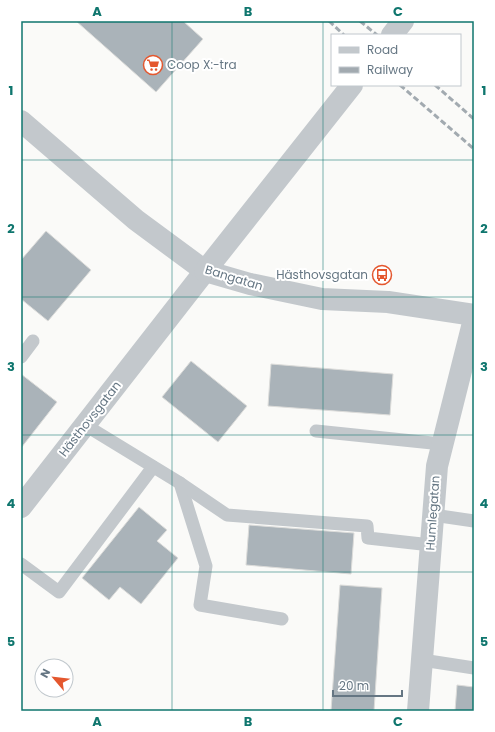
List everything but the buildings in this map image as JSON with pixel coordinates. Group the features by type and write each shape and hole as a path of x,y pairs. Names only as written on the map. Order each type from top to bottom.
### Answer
{"street":[{"path":"393,34 403,21"},
{"name":"Hästhovsgatan","path":"21,507 351,86"},
{"name":"Bangatan","path":"21,121 136,220 205,271 250,284 322,299 388,302 474,315"},
{"name":"Humlegatan","path":"418,711 437,466 474,319"}],"lane":[{"path":"21,357 33,341"},
{"path":"85,425 180,483 227,515 367,526 368,538 431,545"},
{"path":"316,430 442,444"},
{"path":"21,564 59,592 153,467"},
{"path":"180,483 206,566 200,605 282,619"},
{"path":"433,515 474,521"},
{"path":"422,660 474,668"}],"railway":[{"path":"329,21 343,34"},
{"path":"360,21 376,34"},
{"path":"401,86 474,149"},
{"path":"436,86 474,119"}],"place":[{"name":"Coop X:-tra","path":"153,65"},
{"name":"Hästhovsgatan","path":"382,275"}]}
